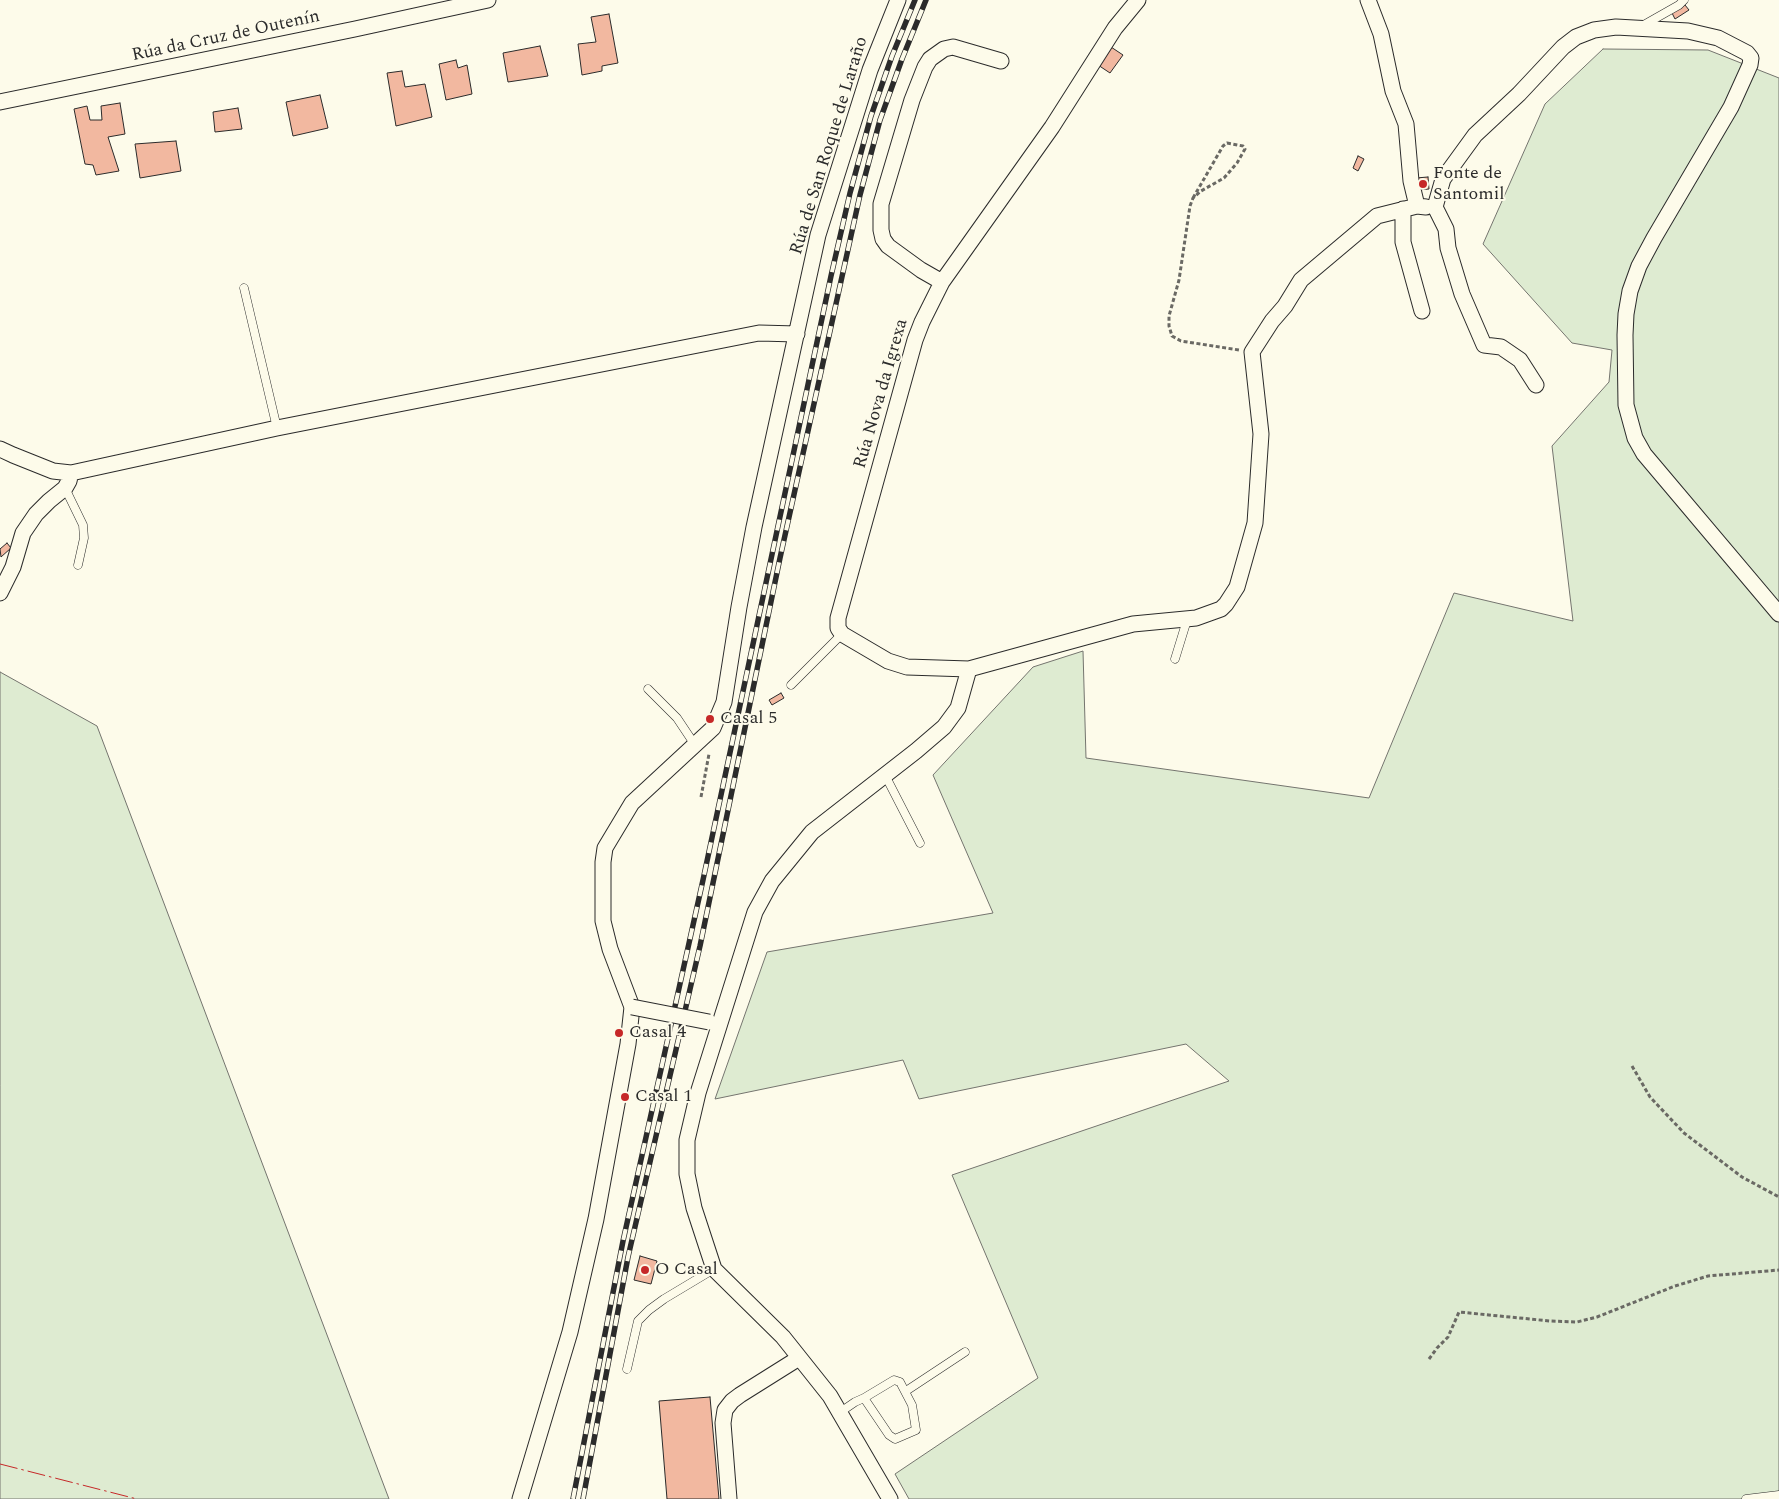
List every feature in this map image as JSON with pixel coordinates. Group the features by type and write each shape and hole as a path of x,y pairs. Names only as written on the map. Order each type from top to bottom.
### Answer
{"street":[{"name":"Rúa da Cruz de Outenín","path":"0,102 488,0"},
{"name":"Rúa de San Roque de Laraño","path":"713,728 724,702 754,527 818,235 870,70 898,0"},
{"name":"Rúa Nova da Igrexa","path":"842,634 838,628 838,618 915,340 922,322 942,282 1052,128 1115,28 1138,0"},
{"path":"1368,0 1381,34 1393,91 1406,124 1411,181 1410,208 1403,242 1422,312"},
{"path":"1536,385 1520,360 1502,347 1484,345 1462,294 1448,248 1446,229 1435,208 1443,179 1475,134 1519,94 1563,47 1576,37 1594,30 1616,28 1688,31 1718,38 1747,53 1751,58 1750,64 1731,107 1639,266 1630,291 1624,335 1626,405 1635,438 1644,454 1779,614"},
{"path":"942,282 921,270 888,246 880,230 881,204 912,100 925,67 930,60 944,49 953,47 1000,61"},
{"path":"842,634 888,661 907,667 969,669 1132,624 1187,620 1214,613 1226,604 1236,587 1255,523 1261,434 1252,352 1301,280 1377,216 1410,208 1435,208"},
{"path":"0,449 13,456 54,470 71,473 277,428 759,333 797,334"},
{"path":"0,593 13,567 23,533 36,514 65,488 71,473"},
{"path":"890,1499 830,1396 783,1337 714,1269 694,1208 687,1174 687,1140 715,1023 755,912 772,881 812,832 944,727 958,708 969,669"},
{"path":"520,1499 570,1332 594,1228 628,1044 632,1007 610,949 603,921 603,862 605,848 632,803 713,728"},
{"path":"632,1007 715,1023"},
{"path":"729,1499 723,1422 725,1410 740,1394 799,1358"}],"lane":[{"path":"1638,29 1679,5 1684,0"},
{"path":"244,288 277,428"},
{"path":"65,488 83,525 84,538 78,565"},
{"path":"1175,659 1187,620"},
{"path":"791,685 842,634"},
{"path":"648,689 677,718 695,745"},
{"path":"885,775 920,843"},
{"path":"627,1369 638,1321 664,1299 714,1269"},
{"path":"906,1391 965,1352"},
{"path":"839,1413 854,1402 894,1380 900,1382 906,1391 912,1405 916,1430 895,1439 889,1435 864,1398"},
{"path":"1746,1499 1779,1495"}],"path":[{"path":"1193,198 1200,191 1224,178 1237,163 1245,149 1243,146 1228,143 1223,146 1193,198 1190,206 1179,280 1169,316 1169,326 1172,336 1181,341 1252,352"},
{"path":"701,797 713,728"},
{"path":"1632,1066 1650,1098 1684,1133 1742,1177 1779,1197"},
{"path":"1429,1359 1448,1338 1460,1312 1577,1322 1597,1317 1675,1286 1708,1276 1779,1270"}],"green space":[{"path":"1603,49 1708,50 1779,78 1779,1499 909,1499 895,1474 1038,1378 952,1175 1229,1081 1186,1044 919,1099 903,1060 715,1099 767,952 993,913 933,775 1033,667 1083,651 1086,758 1369,798 1454,593 1573,621 1552,446 1609,382 1612,350 1572,343 1483,244 1545,104"},
{"path":"0,672 97,726 389,1499 0,1499"}],"building":[{"path":"1685,5 1689,10 1675,19 1672,13"},
{"path":"609,14 618,63 602,66 602,71 582,75 578,44 596,42 591,17"},
{"path":"540,46 548,76 508,82 503,53"},
{"path":"1111,47 1123,55 1110,73 1098,65"},
{"path":"456,60 458,68 467,65 472,94 446,100 439,64"},
{"path":"402,71 405,87 425,84 432,117 396,126 387,73"},
{"path":"320,95 328,128 293,136 286,102"},
{"path":"120,103 125,134 108,137 119,171 96,175 93,165 85,164 74,109 87,106 90,120 102,120 101,106"},
{"path":"238,108 242,129 215,132 213,112"},
{"path":"176,141 181,171 140,178 135,144"},
{"path":"1358,156 1364,159 1358,171 1353,168"},
{"name":"Fonte de Santomil","path":"1428,177 1429,189 1418,190 1416,178"},
{"path":"7,543 11,548 1,557 0,549"},
{"path":"781,693 784,698 772,705 769,700"},
{"name":"O Casal","path":"640,1256 657,1261 651,1284 634,1280"},
{"path":"710,1397 719,1499 667,1499 659,1401"}],"railway":[{"path":"573,1499 623,1241 703,880 831,276 850,193 871,116 892,56 915,0"},
{"path":"583,1499 628,1257 700,946 780,558 860,195 880,120 926,0"}],"power":[{"path":"0,1464 137,1499"}],"place":[{"name":"Fonte de Santomil","path":"1423,184"},
{"name":"Casal 5","path":"710,719"},
{"name":"Casal 4","path":"619,1033"},
{"name":"Casal 1","path":"625,1097"},
{"name":"O Casal","path":"645,1270"}]}
